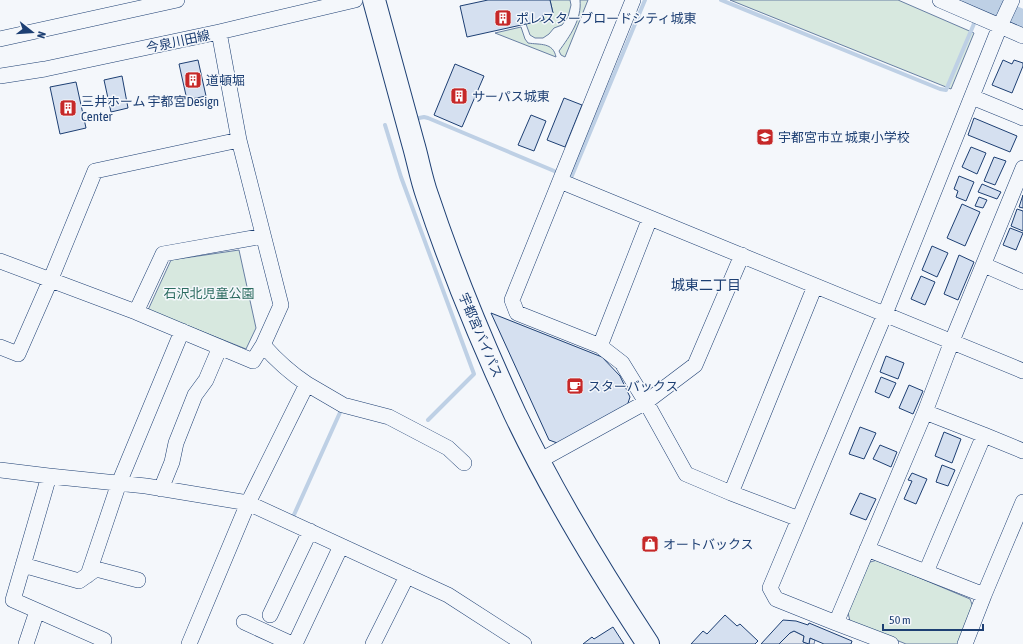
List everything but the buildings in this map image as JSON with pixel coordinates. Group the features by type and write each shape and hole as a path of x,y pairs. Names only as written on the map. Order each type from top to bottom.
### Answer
{"highway":[{"name":"宇都宮バイパス","path":"374,0 426,193 466,303 487,353 516,416 577,530 648,644"}],"street":[{"path":"0,39 177,0"},
{"name":"今泉川田線","path":"0,76 45,69 219,32 354,0"},
{"path":"633,0 512,300 517,313 600,346 622,363 646,402 686,474 799,519"},
{"path":"940,0 1023,36"},
{"path":"891,644 776,599 770,588 885,314 1000,26 1014,0 1023,4"},
{"path":"0,261 136,312 253,361 263,345 281,305 239,140 219,32"},
{"path":"972,97 1023,118"},
{"path":"0,347 18,354 95,171 239,140"},
{"path":"836,623 1023,168"},
{"path":"560,181 1023,371"},
{"path":"600,346 650,218"},
{"path":"136,312 164,254 263,236"},
{"path":"539,461 646,402 696,365 742,256"},
{"path":"984,265 1023,282"},
{"path":"731,493 815,286"},
{"path":"88,575 119,484 182,331"},
{"path":"263,345 274,358 307,384 343,405 389,417 448,448 464,463"},
{"path":"161,489 172,462 176,443 195,395 206,380 220,347"},
{"path":"188,644 248,503 307,384"},
{"path":"924,412 1023,450"},
{"path":"926,572 984,435"},
{"path":"0,470 161,489 248,503 448,595 524,644"},
{"path":"48,476 13,600 104,640 103,644"},
{"path":"964,644 1023,502"},
{"path":"270,615 310,531"},
{"path":"244,622 294,644 341,546"},
{"path":"867,548 984,595"},
{"path":"23,564 79,581 96,569 138,580"},
{"path":"373,644 406,576"},
{"path":"26,644 37,610"}],"green space":[{"path":"550,0 570,0 571,5 568,17 562,25 554,28 543,38 535,38 530,35 526,24 544,20 543,15 553,13"},
{"path":"580,0 588,0 565,57 561,55 559,51 577,21"},
{"path":"730,0 898,0 974,33 951,89"},
{"path":"521,27 528,43 541,44 549,47 552,49 556,57 495,33"},
{"name":"石沢北児童公園","path":"239,250 256,328 246,349 148,310 171,260"},
{"path":"877,560 970,599 973,607 958,644 906,644 850,621 848,613 867,563"}],"shaded area":[{"path":"794,631 804,636 803,642 809,644 779,644 790,633"},
{"path":"810,638 815,640 814,644 809,644"}],"waterway":[{"path":"567,177 571,178 645,0"},
{"path":"721,0 940,89 946,90 976,19"},
{"path":"974,0 1023,22"},
{"path":"979,13 983,4"},
{"path":"414,119 424,117 428,118 559,173"},
{"path":"385,125 401,177 474,374 428,420"},
{"path":"290,516 293,517 342,408"}],"place":[{"name":"ポレスターブロードシティ城東","path":"503,18"},
{"name":"道頓堀","path":"193,80"},
{"name":"サーパス城東","path":"459,96"},
{"name":"三井ホーム 宇都宮Design Center","path":"68,108"},
{"name":"宇都宮市立 城東小学校","path":"765,137"},
{"name":"スターバックス","path":"575,386"},
{"name":"オートバックス","path":"650,544"}],"district":[{"name":"城東二丁目","path":"706,285"}]}
